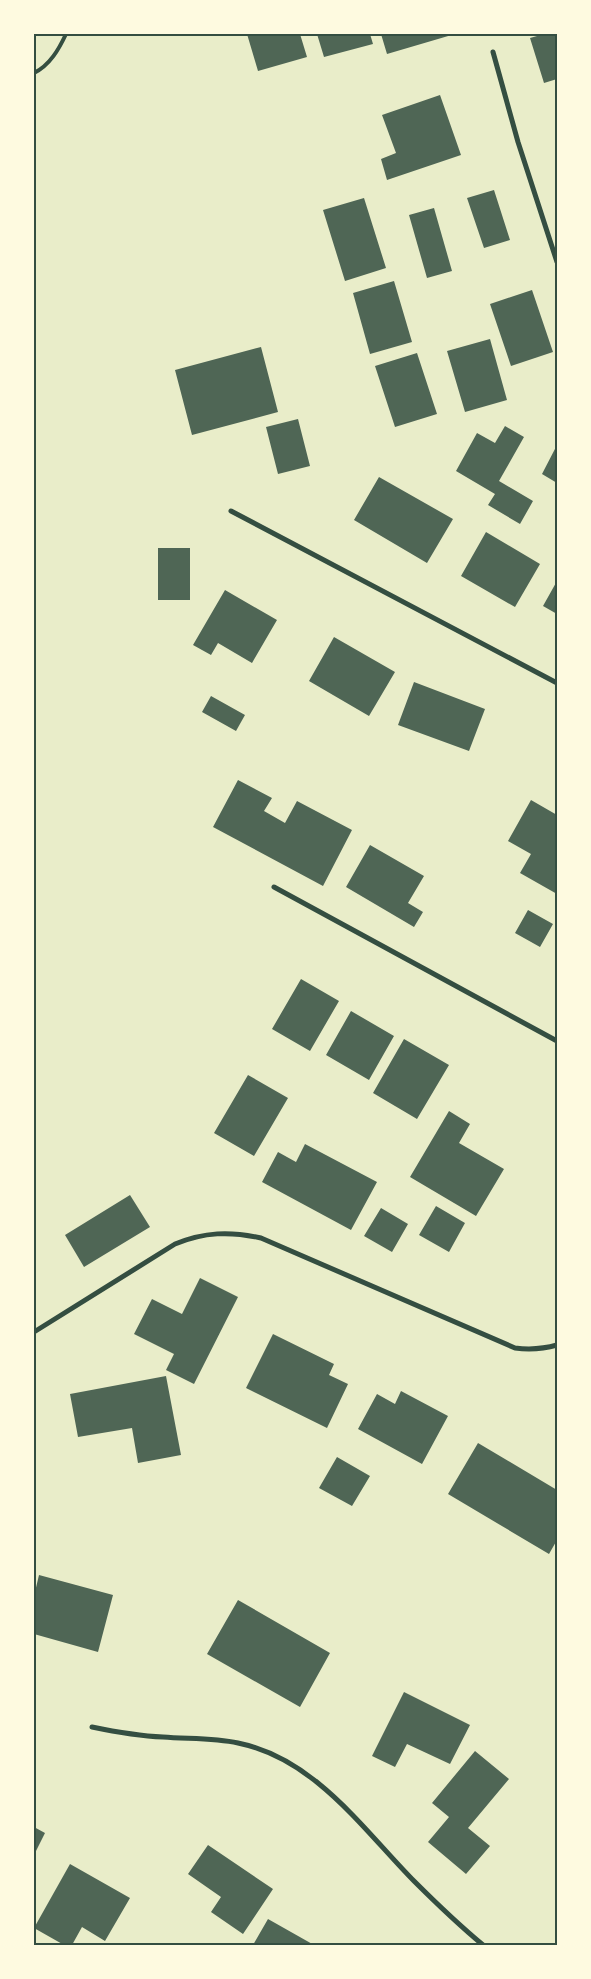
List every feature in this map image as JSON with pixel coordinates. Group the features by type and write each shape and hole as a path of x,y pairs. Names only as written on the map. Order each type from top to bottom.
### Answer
{"street":[{"path":"492,52 518,142 557,262"},
{"path":"231,511 557,683"},
{"path":"274,888 557,1041"},
{"path":"34,1332 175,1244 191,1237 226,1232 261,1238 516,1348 531,1350 557,1345"},
{"path":"92,1727 130,1735 209,1739 240,1743 268,1753 300,1769 342,1804 414,1880 483,1945"}],"lane":[{"path":"34,73 42,69 59,49 66,34"}],"building":[{"path":"247,34 300,34 307,57 258,71"},
{"path":"317,34 370,34 373,44 324,57"},
{"path":"381,34 455,34 387,54"},
{"path":"544,34 557,34 557,79 544,83 530,38"},
{"path":"440,95 461,155 387,180 381,159 396,153 382,115"},
{"path":"494,190 510,240 484,248 467,198"},
{"path":"364,198 386,268 345,281 323,210"},
{"path":"434,208 452,271 427,278 409,215"},
{"path":"394,281 412,342 370,354 353,293"},
{"path":"532,290 553,352 511,366 490,304"},
{"path":"490,339 507,400 465,412 447,351"},
{"path":"261,347 278,412 192,435 175,370"},
{"path":"417,353 437,414 395,427 375,366"},
{"path":"298,419 310,466 278,474 266,427"},
{"path":"505,426 524,437 499,481 533,501 520,524 488,505 495,494 456,471 477,433 495,443"},
{"path":"557,445 557,483 542,474"},
{"path":"379,477 453,519 427,563 354,520"},
{"path":"486,532 540,564 515,607 461,576"},
{"path":"158,548 190,548 190,600 158,600"},
{"path":"557,581 557,614 543,606"},
{"path":"225,590 277,620 252,663 218,643 211,655 193,645"},
{"path":"334,637 395,672 369,716 309,681"},
{"path":"414,682 485,709 469,751 398,725"},
{"path":"211,696 245,715 236,731 202,712"},
{"path":"238,780 272,798 264,811 285,823 297,801 352,830 323,886 213,827"},
{"path":"531,800 557,815 557,894 520,873 531,854 508,841"},
{"path":"370,845 424,876 408,903 423,912 414,927 346,887"},
{"path":"528,910 553,924 540,947 515,933"},
{"path":"301,979 339,1001 310,1051 272,1029"},
{"path":"351,1011 394,1036 369,1080 326,1055"},
{"path":"404,1039 449,1065 417,1119 373,1093"},
{"path":"248,1075 288,1098 254,1156 214,1133"},
{"path":"449,1111 470,1124 459,1143 504,1169 476,1216 410,1177"},
{"path":"305,1144 377,1182 351,1230 262,1182 278,1152 296,1162"},
{"path":"130,1195 150,1227 84,1267 65,1235"},
{"path":"436,1206 465,1223 449,1252 419,1235"},
{"path":"381,1208 408,1224 392,1252 364,1236"},
{"path":"200,1278 238,1297 194,1384 166,1370 174,1354 134,1334 152,1299 182,1314"},
{"path":"273,1334 334,1364 329,1375 348,1384 327,1428 246,1388"},
{"path":"166,1376 181,1455 138,1463 132,1428 78,1437 70,1394"},
{"path":"401,1391 448,1416 422,1464 358,1429 377,1394 395,1404"},
{"path":"478,1443 557,1490 557,1540 549,1554 448,1494"},
{"path":"337,1457 370,1476 352,1506 319,1488"},
{"path":"39,1575 113,1595 98,1652 34,1634 34,1596"},
{"path":"238,1600 330,1653 300,1707 207,1654"},
{"path":"404,1692 470,1725 450,1764 407,1744 395,1767 372,1756"},
{"path":"475,1751 509,1779 468,1828 490,1846 466,1874 428,1842 449,1817 432,1803"},
{"path":"34,1827 45,1833 34,1855"},
{"path":"208,1845 273,1889 243,1934 211,1912 221,1897 188,1874"},
{"path":"70,1864 130,1898 105,1941 82,1927 72,1945 64,1945 34,1928"},
{"path":"268,1919 314,1945 253,1945"}]}
